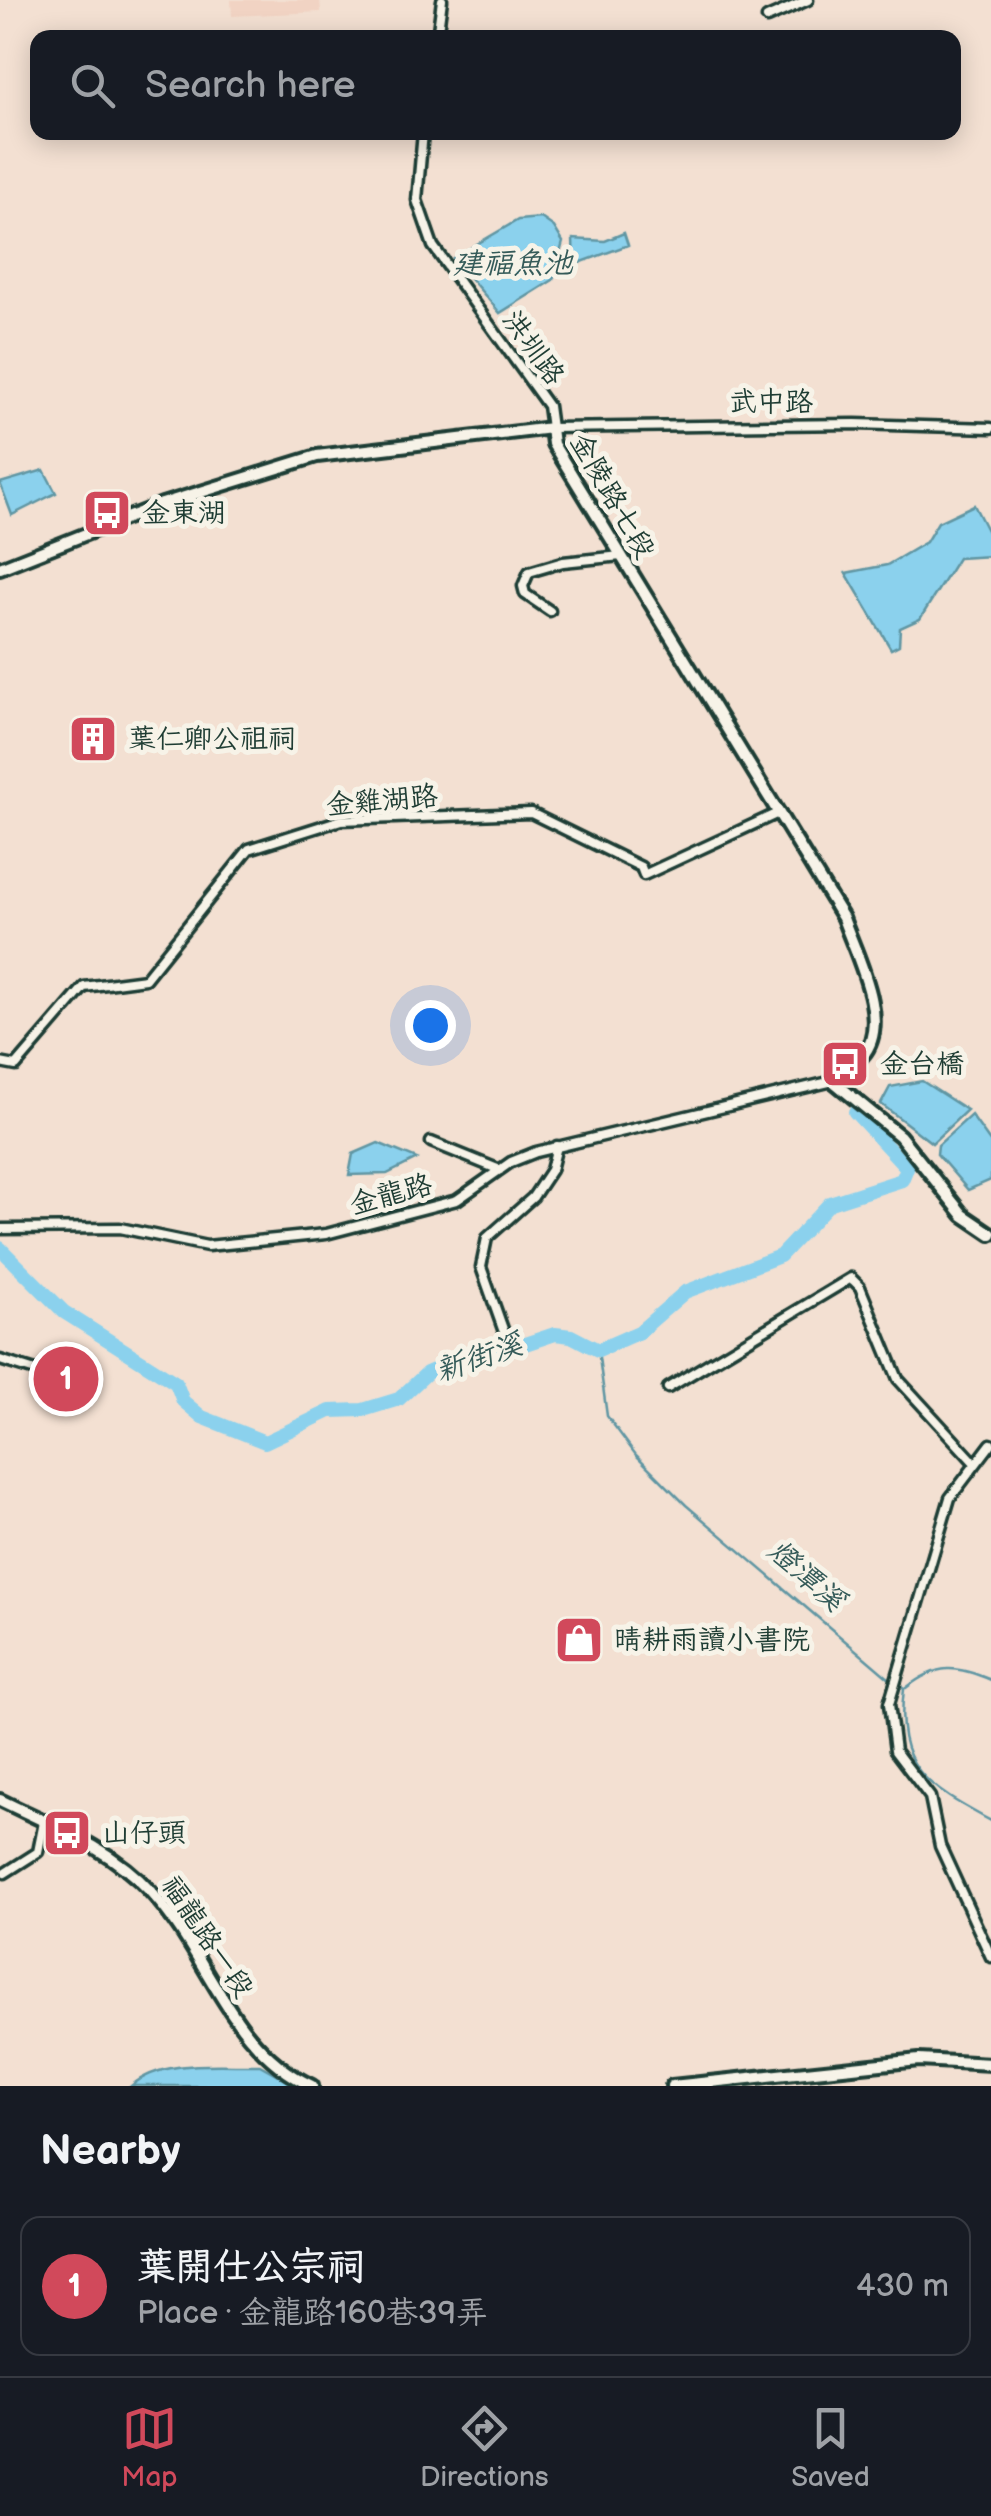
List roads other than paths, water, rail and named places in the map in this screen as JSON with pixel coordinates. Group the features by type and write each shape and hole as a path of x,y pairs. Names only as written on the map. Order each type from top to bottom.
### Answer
{"street":[{"path":"438,30 442,0"},
{"path":"767,18 808,0"},
{"name":"洪圳路","path":"422,140 416,200 433,246 548,406 551,428"},
{"name":"武中路","path":"551,428 856,424 991,428"},
{"name":"金陵路七段","path":"0,568 162,504 317,456 551,428 554,444 843,918 872,1012 866,1053 833,1081"},
{"path":"550,612 524,594 529,572 563,562 621,556"},
{"name":"金雞湖路","path":"0,1062 16,1066 84,986 145,979 248,849 341,820 531,813 641,867 644,875 778,813"},
{"path":"833,1081 901,1137 963,1215 991,1234"},
{"name":"金龍路","path":"0,1229 120,1228 208,1246 326,1234 441,1206 500,1170 557,1146 833,1081"},
{"path":"431,1142 500,1170"},
{"path":"510,1349 481,1266 487,1238 533,1197 550,1170 557,1146"},
{"path":"668,1388 838,1282 851,1278 860,1287 898,1379 974,1462"},
{"path":"0,1360 42,1374"},
{"path":"991,1444 959,1481 944,1514 888,1704 894,1752 930,1797 940,1846 991,1957"},
{"name":"福龍路一段","path":"1,1803 98,1849 137,1877 169,1914 237,2022 274,2062 312,2086"},
{"path":"5,1874 38,1852 44,1822"},
{"path":"672,2086 919,2060 991,2064"}],"water":[{"name":"建福魚池","path":"541,218 554,227 563,242 553,280 500,313 453,258 518,220"},
{"path":"624,233 628,245 574,265 573,239 605,241"},
{"path":"44,470 56,493 12,515 0,483"},
{"path":"974,505 991,538 991,556 958,558 920,619 900,628 899,645 891,649 846,573 887,565 926,542 938,522"},
{"path":"922,1081 967,1110 932,1143 881,1104 890,1087"},
{"path":"971,1115 991,1143 991,1180 968,1190 937,1154 938,1145"},
{"path":"378,1143 417,1159 387,1174 349,1175 353,1154"},
{"path":"260,2065 297,2086 131,2086 144,2077 175,2067"}],"waterway":[{"name":"新街溪","path":"0,1248 64,1312 176,1383 183,1401 202,1417 265,1442 330,1411 363,1410 399,1399 427,1373 469,1355 510,1349 555,1334 571,1336 598,1350 639,1332 685,1292 780,1256 830,1203 902,1180 907,1168 855,1112"},
{"name":"燈潭溪","path":"598,1350 607,1416 636,1455 686,1505 891,1680"},
{"path":"906,1688 928,1674 947,1669 991,1680"},
{"name":"燈潭溪","path":"898,1684 904,1689 904,1738 920,1771 949,1797 991,1821"}],"place":[{"name":"金東湖","path":"107,513"},
{"name":"葉仁卿公祖祠","path":"93,739"},
{"name":"金台橋","path":"845,1064"},
{"name":"葉開仕公宗祠","path":"66,1379"},
{"name":"晴耕雨讀小書院","path":"579,1640"},
{"name":"山仔頭","path":"67,1833"}]}
